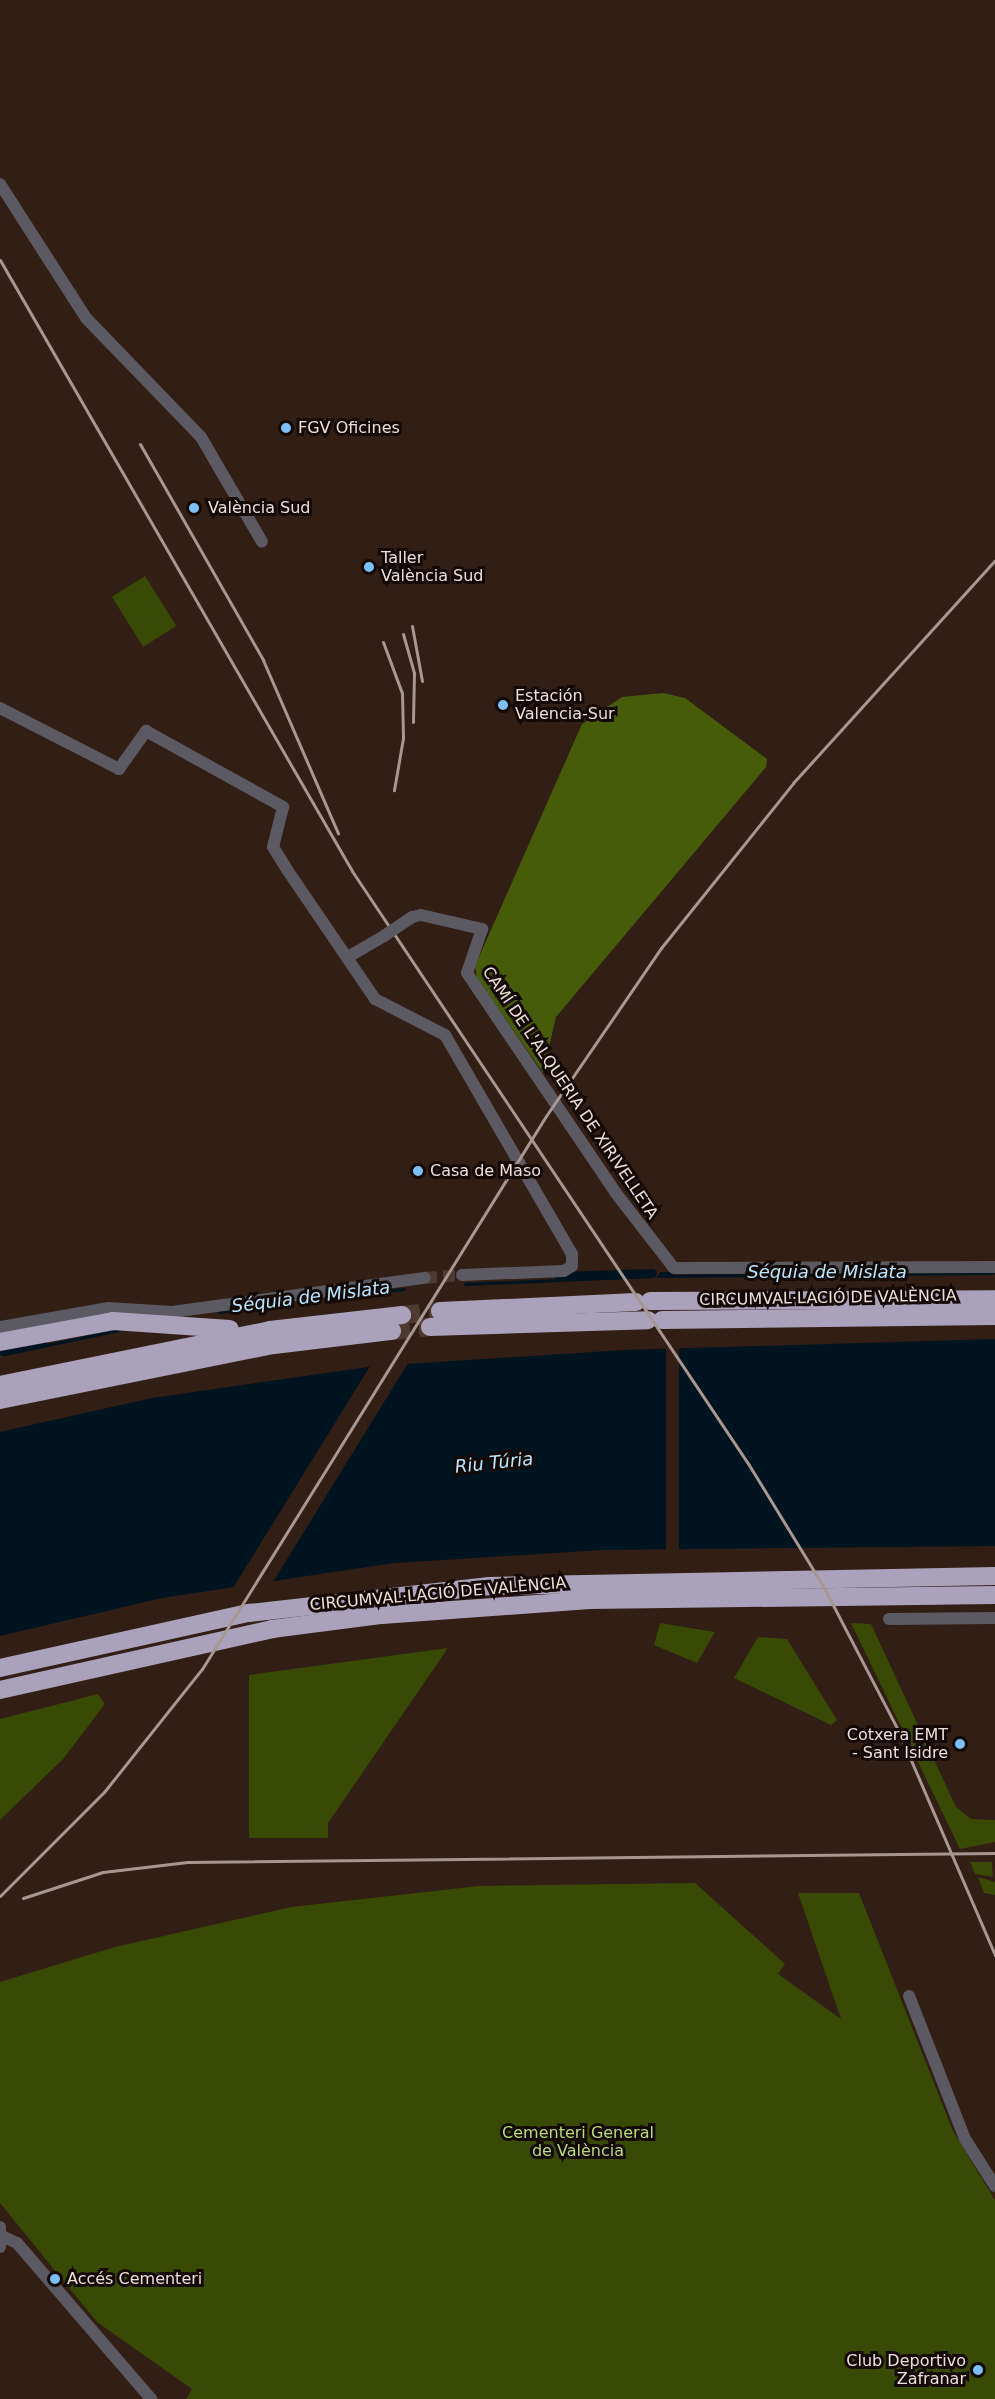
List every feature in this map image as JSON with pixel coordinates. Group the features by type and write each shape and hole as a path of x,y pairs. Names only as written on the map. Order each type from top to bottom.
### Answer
{"highway":[{"name":"CIRCUMVAL·LACIÓ DE VALÈNCIA","path":"435,1319 995,1299"},
{"name":"CIRCUMVAL·LACIÓ DE VALÈNCIA","path":"649,1311 995,1316"},
{"path":"0,1385 59,1371 402,1315"},
{"path":"0,1342 113,1321 272,1337 392,1331"},
{"path":"0,1400 272,1337"},
{"name":"CIRCUMVAL·LACIÓ DE VALÈNCIA","path":"0,1668 249,1613 489,1586 995,1576"},
{"name":"CIRCUMVAL·LACIÓ DE VALÈNCIA","path":"0,1690 272,1629 498,1604 995,1595"},
{"path":"0,1677 252,1628 272,1629"}],"street":[{"path":"0,184 79,309 201,437 262,542"},
{"path":"0,708 119,769 146,731 283,807 273,847 375,999 445,1035 572,1254 572,1266 564,1271 462,1275"},
{"name":"CAMÍ DE L'ALQUERIA DE XIRIVELLETA","path":"348,957 412,917 421,915 482,929 467,973 615,1192 674,1268 995,1267"},
{"path":"0,1327 108,1308 172,1312 424,1278"},
{"path":"889,1619 995,1618"},
{"path":"909,1996 965,2139 995,2186"},
{"path":"1,2239 31,2259 149,2398"}],"green space":[{"path":"145,576 176,626 143,647 112,597"},
{"path":"663,693 685,698 767,759 766,767 556,1017 543,1073 477,978 475,966 582,724 622,697"},
{"path":"660,1623 715,1632 697,1663 654,1645"},
{"path":"851,1623 871,1624 956,1807 971,1819 995,1820 995,1842 960,1849"},
{"path":"758,1637 787,1639 837,1720 831,1725 734,1678"},
{"path":"448,1648 328,1823 328,1838 249,1838 249,1675"},
{"path":"98,1694 105,1704 63,1759 0,1820 0,1719"},
{"path":"970,1862 992,1862 993,1877 975,1874"},
{"path":"978,1877 995,1882 995,1895 984,1893"},
{"name":"Cementeri General de València","path":"695,1883 785,1964 778,1974 841,2019 798,1893 859,1893 953,2131 995,2200 995,2399 186,2399 192,2389 97,2322 0,2203 0,1982 115,1947 291,1907 479,1886"}],"water":[{"name":"Riu Túria","path":"995,1339 995,1546 602,1550 394,1563 162,1598 0,1636 0,1432 152,1398 375,1366 624,1350"}],"pier":[{"path":"666,1346 679,1346 679,1589 666,1589"},
{"path":"410,1360 273,1582 233,1588 372,1363"}],"waterway":[{"name":"Séquia de Mislata","path":"559,1276 652,1273"},
{"name":"Séquia de Mislata","path":"660,1273 672,1273"},
{"name":"Séquia de Mislata","path":"658,1276 993,1273"},
{"name":"Séquia de Mislata","path":"465,1284 651,1276"},
{"name":"Séquia de Mislata","path":"328,1297 404,1289"},
{"name":"Séquia de Mislata","path":"219,1312 292,1302"},
{"name":"Séquia de Mislata","path":"4,1354 119,1330"},
{"name":"Séquia de Mislata","path":"3,1351 42,1343"}],"tunnel":[{"path":"425,1278 462,1275"},
{"path":"402,1315 440,1311"},
{"path":"392,1331 430,1327"}],"railway":[{"path":"0,260 352,871 749,1465 822,1584 898,1730 995,1955"},
{"path":"140,444 263,660 338,833"},
{"path":"0,1896 104,1792 202,1669 546,1116 661,948 793,783 995,560"},
{"path":"412,626 422,681"},
{"path":"403,634 414,673 413,722"},
{"path":"383,642 402,693 403,738 394,790"},
{"path":"23,1898 103,1872 187,1862 995,1853"}],"place":[{"name":"FGV Oficines","path":"286,428"},
{"name":"València Sud","path":"194,508"},
{"name":"Taller València Sud","path":"369,567"},
{"name":"Estación Valencia-Sur","path":"503,705"},
{"name":"Casa de Maso","path":"418,1171"},
{"name":"Cotxera EMT - Sant Isidre","path":"960,1744"},
{"name":"Accés Cementeri","path":"55,2279"},
{"name":"Club Deportivo Zafranar","path":"978,2370"}]}
